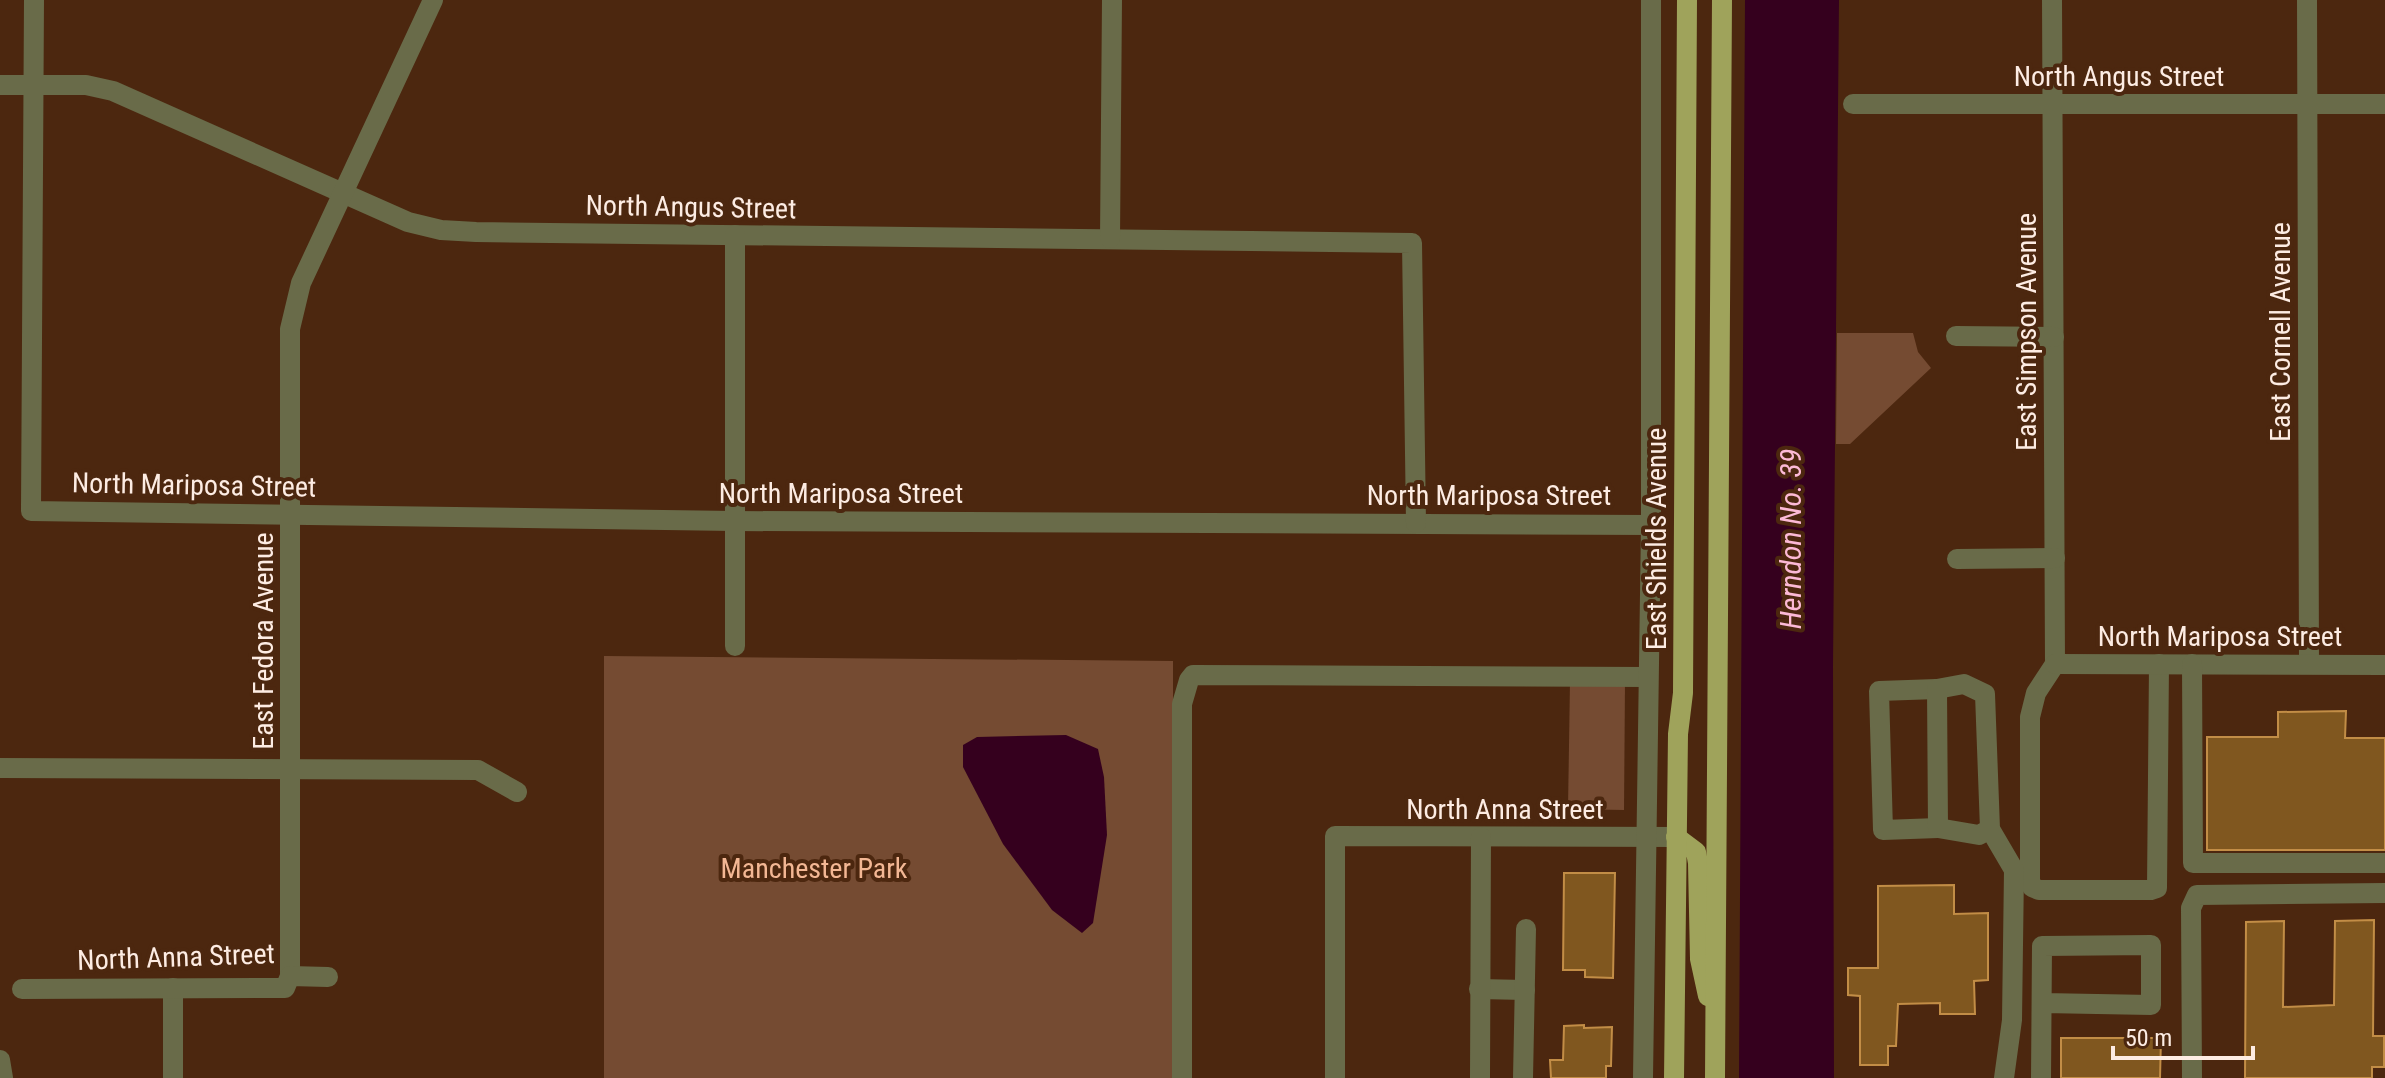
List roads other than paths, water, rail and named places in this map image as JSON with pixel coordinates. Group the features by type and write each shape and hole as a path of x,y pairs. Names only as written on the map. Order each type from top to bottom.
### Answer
{"main road":[{"name":"East Shields Avenue","path":"1674,1078 1678,734 1683,693 1687,0"},
{"path":"1715,1078 1722,0"},
{"path":"1676,837 1696,852 1700,959 1716,1031"}],"street":[{"path":"33,85 34,0"},
{"name":"East Fedora Avenue","path":"290,976 290,329 301,283 433,0"},
{"path":"1110,238 1112,0"},
{"path":"1643,1078 1651,525 1651,0"},
{"name":"East Simpson Avenue","path":"2052,0 2055,664"},
{"name":"East Cornell Avenue","path":"2307,0 2309,664"},
{"name":"North Angus Street","path":"0,85 86,85 113,91 408,222 441,230 1412,243 1416,523"},
{"name":"North Mariposa Street","path":"33,85 31,511 734,521 1651,525"},
{"name":"North Angus Street","path":"1853,104 2385,104"},
{"path":"735,235 735,646"},
{"path":"1956,336 2054,337"},
{"path":"1957,559 2055,558"},
{"path":"2055,664 2036,693 2030,717 2030,882 2032,887 2039,890 2157,888 2159,664"},
{"name":"North Mariposa Street","path":"2055,664 2385,665"},
{"path":"2192,664 2193,863 2385,863"},
{"path":"1182,1078 1182,704 1193,675 1648,677"},
{"path":"1990,829 1979,835 1938,828 1883,830 1879,691 1937,689 1964,684 1985,694 1990,829 2014,870 2012,1020 2004,1078"},
{"path":"1937,689 1938,828"},
{"path":"0,768 478,770 517,792"},
{"name":"North Anna Street","path":"1335,1078 1335,836 1676,837"},
{"path":"1480,1078 1481,837"},
{"path":"2192,1078 2191,908 2197,895 2385,893"},
{"path":"1523,1078 1526,929"},
{"path":"2041,1078 2042,946 2151,945 2151,1005 2043,1003"},
{"name":"North Anna Street","path":"22,989 285,988 290,976 328,977"},
{"path":"173,988 173,1078"},
{"path":"1479,989 1525,990"},
{"path":"0,1060 3,1078"}],"water":[{"name":"Herndon No. 39","path":"1745,0 1839,0 1833,666 1834,1078 1739,1078"},
{"path":"1066,735 1098,749 1104,777 1107,835 1093,923 1082,933 1052,910 1003,844 963,767 963,745 977,737"}],"park label":[{"name":"Manchester Park","path":"814,868"}]}
